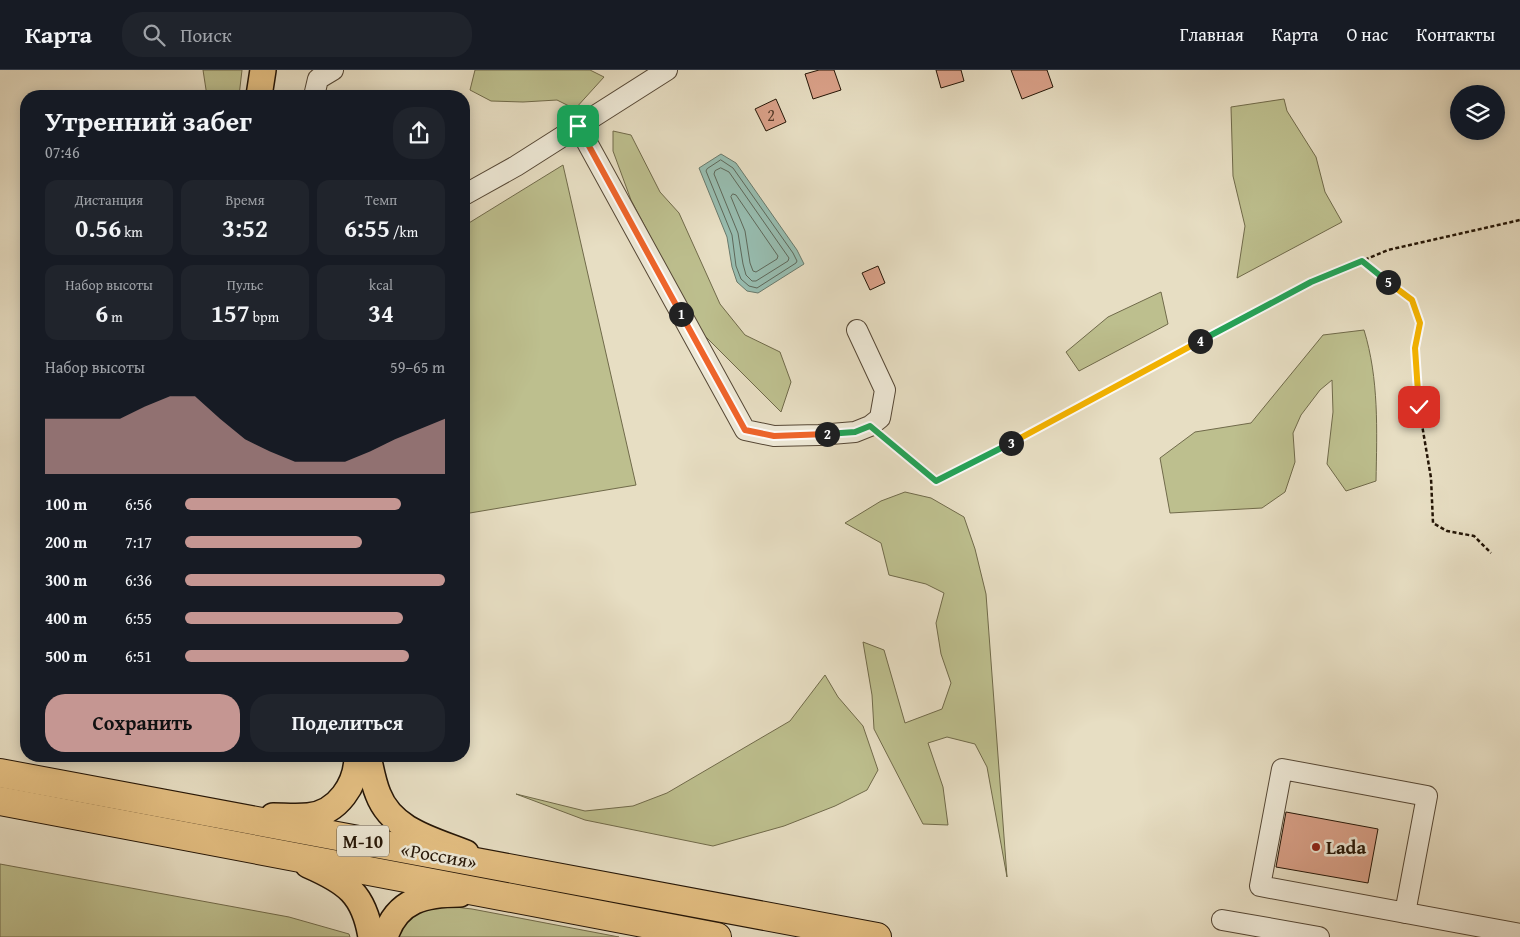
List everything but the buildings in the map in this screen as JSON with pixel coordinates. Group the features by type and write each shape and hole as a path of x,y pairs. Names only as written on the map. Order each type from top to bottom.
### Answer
{"highway":[{"name":"«Россия»","path":"0,773 877,937"},
{"name":"«Россия»","path":"0,801 717,937"}],"main road":[{"path":"260,90 263,70"},
{"path":"229,816 309,816 319,813 337,803 350,787 357,762"},
{"path":"369,762 377,794 397,821 415,832 496,865"},
{"path":"283,854 332,875 348,887 365,911 371,937"},
{"path":"386,937 392,922 400,912 410,903 421,897 440,894 491,894"}],"street":[{"path":"315,90 318,78 333,70"},
{"path":"470,192 516,166 667,70"},
{"path":"578,126 745,430 774,436 855,432 870,426 880,418 885,390 857,330"},
{"path":"1405,912 1427,796 1282,769 1260,886 1405,912 1440,928 1520,934"},
{"path":"1222,920 1319,937"}],"path":[{"path":"870,426 936,481 967,467 1311,282 1388,250 1520,220"},
{"path":"1362,261 1412,300 1420,323 1415,348 1416,381 1431,478 1434,523 1448,531 1474,536 1491,553"}],"green space":[{"path":"203,70 242,70 240,90 206,90"},
{"path":"475,70 590,70 604,77 575,109 557,100 491,101 470,90"},
{"path":"1284,99 1287,111 1316,157 1325,192 1342,222 1237,278 1245,226 1233,176 1231,107"},
{"path":"613,131 631,135 660,192 679,213 720,304 745,335 780,352 791,382 781,412 701,332 631,200 613,151"},
{"path":"563,165 636,485 470,513 470,222"},
{"path":"1161,292 1168,324 1079,371 1066,352 1108,317"},
{"path":"1364,330 1375,386 1377,424 1376,481 1346,491 1327,464 1333,412 1332,380 1320,390 1301,415 1293,433 1295,462 1285,492 1262,508 1170,513 1160,458 1195,432 1251,423 1323,335"},
{"path":"905,492 931,498 964,517 975,549 986,594 1007,877 987,767 975,744 947,737 928,743 943,787 948,825 923,824 874,729 872,695 863,642 884,650 905,723 942,709 951,683 941,654 936,623 944,593 926,584 889,575 881,543 845,523 881,501"},
{"path":"825,675 838,697 863,726 878,770 867,790 835,806 784,826 713,846 585,820 516,794 585,811 633,806 667,793 790,721"},
{"path":"0,864 289,917 349,934 350,937 0,937"},
{"path":"438,905 472,909 619,937 397,937 408,916"}],"water":[{"path":"721,154 736,163 797,250 804,264 758,293 747,291 737,282 732,267 727,237 699,168"}],"place":[{"name":"Lada","path":"1316,847"}],"route":[{"path":"578,126 745,430 774,436 819,435 855,432 870,426 936,481 967,467 1311,282 1362,261 1412,300 1420,323 1415,348 1419,407"}]}
